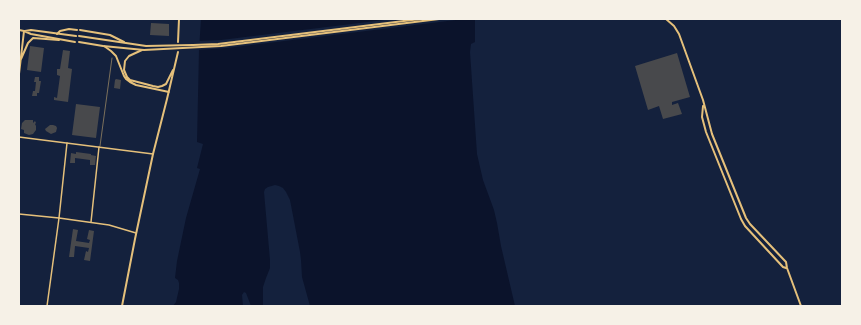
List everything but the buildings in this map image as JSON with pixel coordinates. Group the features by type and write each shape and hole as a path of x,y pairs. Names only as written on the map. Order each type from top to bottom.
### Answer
{"main road":[{"path":"178,42 179,19"},
{"path":"79,42 144,50 218,44 420,19"},
{"path":"79,36 146,46 221,46 440,19"},
{"path":"666,19 674,26 679,34 711,130 746,218 786,262 801,306"},
{"path":"57,34 60,31 69,29 77,30"},
{"path":"19,30 31,34 75,42"},
{"path":"24,31 31,30 76,36"},
{"path":"80,30 110,35 125,43"},
{"path":"19,74 24,31"},
{"path":"21,59 28,43 33,38 67,40"},
{"path":"103,46 116,56 124,76 130,82 136,85 169,92"},
{"path":"144,50 129,56 125,62 124,70 130,80 158,87 162,86 166,84 175,65"},
{"path":"122,306 153,154 178,52"},
{"path":"703,103 702,117 706,132 741,219 750,232 783,266 787,268"},
{"path":"706,132 711,130"}],"street":[{"path":"19,137 153,154"},
{"path":"47,306 67,143"},
{"path":"91,222 100,147"},
{"path":"19,214 91,222 109,225 136,233"}],"lane":[{"path":"100,147 112,58"}],"water":[{"path":"201,19 475,19 475,42 471,44 470,52 477,154 483,180 494,210 515,306 310,306 302,277 300,252 290,200 283,188 275,185 268,187 264,192 270,268 263,287 263,306 251,306 246,293 244,292 242,295 243,306 173,306 176,302 179,289 178,280 175,278 177,261 186,218 200,169 197,168 203,144 197,142"}],"pier":[{"path":"392,19 464,19 227,48 197,50 197,41 221,40"}]}
